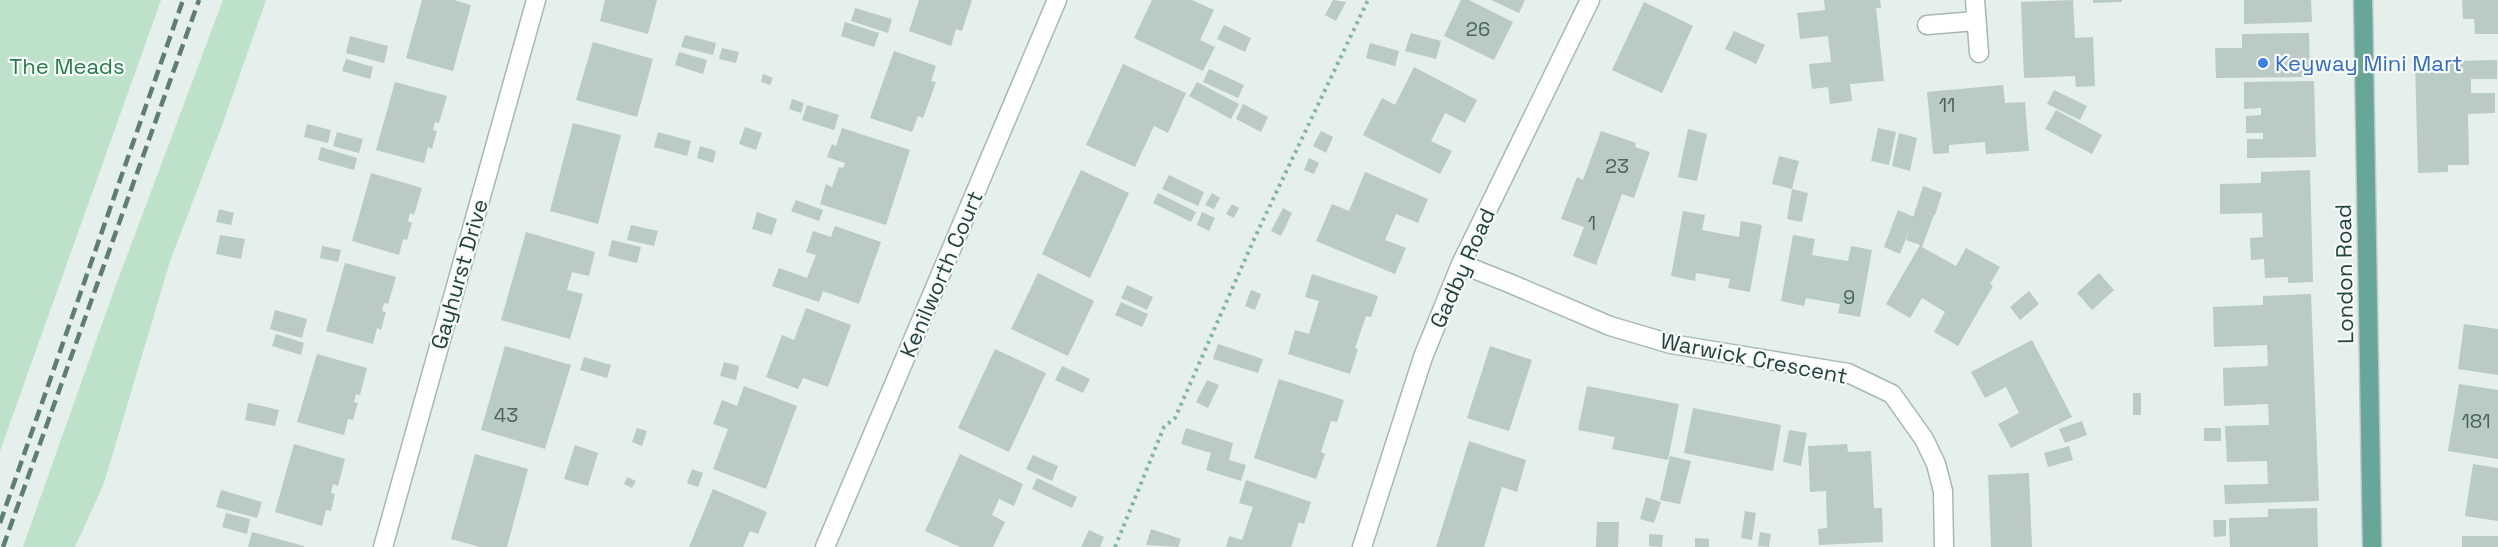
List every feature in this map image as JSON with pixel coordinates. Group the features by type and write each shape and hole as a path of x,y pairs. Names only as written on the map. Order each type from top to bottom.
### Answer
{"main road":[{"name":"London Road","path":"2363,0 2372,547"}],"street":[{"name":"Gayhurst Drive","path":"382,547 536,0"},
{"name":"Kenilworth Court","path":"825,547 1057,0"},
{"name":"Gadby Road","path":"1362,547 1423,357 1461,264 1590,0"},
{"path":"1975,0 1979,53"},
{"path":"1927,25 1976,21"},
{"name":"Warwick Crescent","path":"1461,264 1610,326 1671,344 1848,373 1892,394 1924,439 1936,464 1943,491 1944,547"}],"path":[{"path":"1115,547 1164,427 1175,418 1255,237 1368,0"}],"green space":[{"name":"The Meads","path":"0,0 161,0 0,451"},
{"path":"223,0 266,0 221,128 170,261 104,483 75,547 23,547 113,293"}],"building":[{"path":"422,0 454,0 471,5 453,71 406,58"},
{"path":"605,0 657,0 648,34 600,21"},
{"path":"919,0 972,0 962,31 956,29 951,46 909,31"},
{"path":"1152,0 1192,0 1214,10 1200,40 1215,47 1203,71 1134,38"},
{"path":"1333,0 1346,2 1336,21 1325,15"},
{"path":"1461,0 1469,0 1513,22 1494,60 1444,36"},
{"path":"1491,0 1525,0 1519,13"},
{"path":"1824,0 1880,0 1881,8 1876,8 1884,81 1850,84 1852,101 1830,104 1828,87 1812,89 1809,64 1831,62 1828,36 1800,39 1797,13 1825,10"},
{"path":"2073,0 2075,38 2093,37 2095,86 2076,87 2075,76 2024,78 2021,2"},
{"path":"2093,0 2122,0 2122,2 2093,3"},
{"path":"2244,0 2311,0 2312,22 2244,24"},
{"path":"2462,0 2498,0 2498,34 2475,34 2474,19 2463,19"},
{"path":"1644,2 1693,26 1662,93 1612,70"},
{"path":"855,8 892,19 888,33 851,21"},
{"path":"845,22 879,33 874,47 841,36"},
{"path":"1224,25 1251,38 1245,52 1217,39"},
{"path":"1734,31 1765,45 1756,64 1725,49"},
{"path":"1411,33 1441,41 1436,59 1405,51"},
{"name":"Keyway Mini Mart","path":"2309,33 2310,77 2216,78 2215,48 2242,48 2242,34"},
{"path":"685,35 716,43 713,55 681,47"},
{"path":"350,36 388,46 384,63 346,53"},
{"path":"593,42 653,59 637,117 576,100"},
{"path":"1370,43 1399,51 1395,66 1366,58"},
{"path":"722,48 739,52 736,63 719,59"},
{"path":"894,51 936,66 931,81 936,82 923,118 918,116 912,132 870,118"},
{"path":"679,52 707,60 703,74 675,65"},
{"path":"346,59 373,67 370,79 342,71"},
{"path":"2497,60 2497,79 2471,79 2471,93 2495,93 2495,113 2468,114 2469,165 2448,165 2448,172 2418,173 2415,62"},
{"path":"1123,64 1186,93 1168,133 1154,126 1135,167 1086,145"},
{"path":"1414,67 1477,100 1465,123 1445,113 1431,141 1452,151 1440,174 1363,135 1382,98 1395,105"},
{"path":"1209,69 1244,85 1238,98 1203,82"},
{"path":"763,74 773,78 770,85 761,82"},
{"path":"2314,81 2316,157 2247,158 2247,139 2263,139 2263,133 2246,133 2246,116 2261,115 2261,108 2244,109 2244,82"},
{"path":"395,82 447,96 439,123 435,122 433,130 437,131 432,149 428,147 424,163 376,150"},
{"path":"1197,82 1239,104 1231,119 1189,96"},
{"path":"2003,85 2005,103 2025,102 2029,151 1986,154 1985,142 1949,145 1949,153 1933,154 1927,92"},
{"path":"2054,90 2087,106 2080,120 2047,104"},
{"path":"792,99 804,103 801,113 789,109"},
{"path":"1243,104 1268,117 1261,132 1236,119"},
{"path":"807,105 839,115 834,130 802,120"},
{"path":"2056,110 2102,135 2092,154 2045,129"},
{"path":"573,123 621,135 598,224 550,211"},
{"path":"307,124 331,130 328,143 304,137"},
{"path":"745,127 762,133 756,150 739,144"},
{"path":"842,128 910,150 886,225 820,204 826,184 832,187 839,167 843,168 845,163 827,157 832,144 836,146"},
{"path":"1878,128 1896,132 1889,165 1871,161"},
{"path":"1688,129 1707,134 1697,181 1678,177"},
{"path":"1321,131 1333,137 1326,153 1313,146"},
{"path":"1601,131 1636,143 1635,147 1650,152 1634,198 1622,194 1596,265 1573,256 1584,227 1561,219 1577,177 1583,180"},
{"path":"337,132 363,139 359,153 333,146"},
{"path":"658,132 691,141 687,156 654,147"},
{"path":"1899,133 1917,138 1910,171 1892,166"},
{"path":"700,146 716,151 713,163 697,158"},
{"path":"321,147 357,158 354,170 318,160"},
{"path":"1779,156 1799,161 1792,189 1772,184"},
{"path":"1309,158 1319,163 1314,174 1304,170"},
{"path":"1081,170 1129,193 1090,278 1042,254"},
{"path":"2310,170 2313,282 2288,283 2288,277 2265,278 2264,259 2251,260 2250,238 2263,237 2262,213 2220,214 2220,184 2261,183 2261,172"},
{"path":"1365,172 1428,199 1418,223 1396,214 1385,240 1406,248 1395,274 1316,241 1332,204 1349,211"},
{"path":"371,173 422,188 414,215 410,213 408,221 412,223 407,240 403,239 399,255 352,241"},
{"path":"1169,175 1204,192 1198,206 1162,189"},
{"path":"1923,186 1942,193 1935,215 1924,211 1934,215 1922,247 1956,266 1966,248 2000,267 1990,284 1993,286 1958,346 1934,332 1945,312 1922,298 1910,318 1886,304 1920,245 1906,240"},
{"path":"1792,189 1808,193 1802,222 1787,219"},
{"path":"1158,193 1196,212 1191,222 1153,203"},
{"path":"1212,193 1220,198 1214,209 1205,205"},
{"path":"796,200 823,210 819,221 791,211"},
{"path":"1232,204 1239,208 1234,218 1226,214"},
{"path":"1283,208 1292,213 1281,236 1271,231"},
{"path":"219,209 234,213 231,225 216,222"},
{"path":"1898,210 1914,217 1900,254 1884,247"},
{"path":"1683,211 1705,215 1702,230 1739,237 1741,221 1762,225 1750,292 1728,288 1730,279 1696,273 1695,281 1671,276"},
{"path":"757,212 777,219 772,235 752,229"},
{"path":"1202,212 1215,218 1209,231 1197,225"},
{"path":"631,225 658,231 654,246 627,240"},
{"path":"835,226 881,242 859,304 823,291 819,302 772,286 779,268 807,278 816,255 806,252 813,231 831,237"},
{"path":"526,232 595,252 589,276 572,272 567,290 583,294 570,339 501,320"},
{"path":"220,235 245,239 241,259 216,254"},
{"path":"1793,235 1815,239 1812,255 1848,261 1851,246 1872,250 1860,317 1838,313 1840,304 1806,298 1804,306 1781,301"},
{"path":"612,240 641,247 637,263 608,256"},
{"path":"322,246 341,250 338,262 320,258"},
{"path":"345,263 396,277 388,304 384,303 382,311 386,312 381,330 377,328 373,344 326,331"},
{"path":"1038,273 1094,301 1068,356 1011,329"},
{"path":"2099,273 2114,290 2092,310 2077,293"},
{"path":"1312,274 1378,296 1371,317 1366,316 1355,348 1358,349 1350,374 1288,354 1295,330 1309,334 1319,301 1305,297"},
{"path":"1127,285 1153,297 1147,310 1121,298"},
{"path":"1251,290 1261,294 1255,310 1245,306"},
{"path":"2029,291 2039,304 2020,320 2010,307"},
{"path":"2311,294 2319,501 2225,504 2224,485 2268,484 2267,461 2227,462 2225,426 2269,425 2268,404 2224,406 2223,368 2268,366 2267,345 2214,347 2213,307 2263,305 2263,296"},
{"path":"1121,302 1148,314 1142,327 1115,315"},
{"path":"806,308 851,325 828,387 803,378 798,389 766,377 782,335 794,340"},
{"path":"275,310 307,319 302,338 270,329"},
{"path":"2464,324 2498,329 2498,375 2458,369"},
{"path":"276,334 304,343 301,355 272,346"},
{"path":"2032,340 2072,417 2011,448 1998,424 2019,413 2006,387 1985,398 1971,372"},
{"path":"1218,344 1263,359 1258,373 1213,359"},
{"path":"505,346 571,365 545,449 481,430"},
{"path":"1490,346 1532,360 1509,431 1467,418"},
{"path":"995,349 1046,373 1009,452 958,428"},
{"path":"317,354 367,368 360,395 356,394 354,402 358,403 353,420 348,419 344,435 297,422"},
{"path":"584,357 611,365 607,378 580,370"},
{"path":"724,362 739,366 736,380 720,376"},
{"path":"1062,366 1090,379 1083,393 1055,380"},
{"path":"1279,379 1344,400 1337,422 1331,421 1321,452 1325,454 1316,479 1254,458"},
{"path":"1207,380 1219,385 1208,408 1196,402"},
{"path":"2459,384 2498,390 2498,459 2448,451"},
{"path":"744,386 797,406 766,489 713,469 728,429 713,424 722,400 737,406"},
{"path":"1587,386 1679,404 1668,460 1612,449 1615,437 1578,430"},
{"path":"2133,393 2141,393 2141,415 2133,415"},
{"path":"248,403 279,410 275,426 245,420"},
{"path":"1693,408 1781,425 1773,471 1684,453"},
{"path":"2082,421 2087,435 2065,443 2059,429"},
{"path":"637,428 647,431 642,446 632,442"},
{"path":"1186,428 1233,443 1229,460 1246,465 1241,481 1206,470 1211,453 1181,444"},
{"path":"2204,428 2221,428 2221,441 2204,441"},
{"path":"1789,430 1807,433 1801,466 1783,462"},
{"path":"1469,441 1526,460 1517,492 1502,487 1484,547 1436,547"},
{"path":"294,444 345,459 338,486 333,484 331,493 335,494 331,511 326,510 322,526 275,512"},
{"path":"1847,444 1848,452 1871,451 1874,508 1882,508 1883,542 1819,545 1818,529 1827,528 1826,491 1810,492 1808,446"},
{"path":"575,445 598,453 588,486 564,479"},
{"path":"2069,446 2073,460 2048,467 2044,453"},
{"path":"475,454 528,469 507,547 480,547 451,539"},
{"path":"960,454 1023,484 1014,506 999,499 992,515 1005,522 993,547 960,547 925,531"},
{"path":"1033,455 1058,466 1052,481 1026,469"},
{"path":"1670,456 1691,461 1680,504 1660,500"},
{"path":"2473,464 2498,468 2498,521 2465,516"},
{"path":"692,469 703,473 698,487 687,483"},
{"path":"2029,473 2032,547 1991,547 1988,475"},
{"path":"627,477 636,481 632,488 624,484"},
{"path":"1037,478 1077,497 1072,508 1032,489"},
{"path":"1246,480 1311,502 1304,524 1299,522 1291,547 1226,547 1229,536 1242,540 1253,507 1239,503"},
{"path":"713,489 767,512 758,534 750,531 743,547 689,547"},
{"path":"221,490 262,502 257,518 216,507"},
{"path":"1646,497 1661,502 1654,523 1640,519"},
{"path":"2317,508 2318,547 2230,547 2229,518 2268,517 2268,509"},
{"path":"1745,511 1756,513 1752,540 1741,538"},
{"path":"226,513 250,519 247,534 222,527"},
{"path":"2213,520 2226,520 2226,536 2214,537"},
{"path":"1597,522 1619,522 1618,547 1596,547"},
{"path":"1151,529 1181,539 1178,547 1146,545"},
{"path":"1089,530 1104,537 1100,547 1081,547"},
{"path":"252,532 304,546 304,547 248,547"},
{"path":"1760,532 1771,534 1769,547 1758,546"},
{"path":"1649,534 1663,535 1662,547 1649,546"},
{"path":"2462,536 2498,536 2498,547 2462,547"},
{"path":"1695,538 1709,539 1709,547 1695,547"}],"railway":[{"path":"0,523 183,0"},
{"path":"3,547 199,0"}],"place":[{"name":"Keyway Mini Mart","path":"2263,63"}]}
